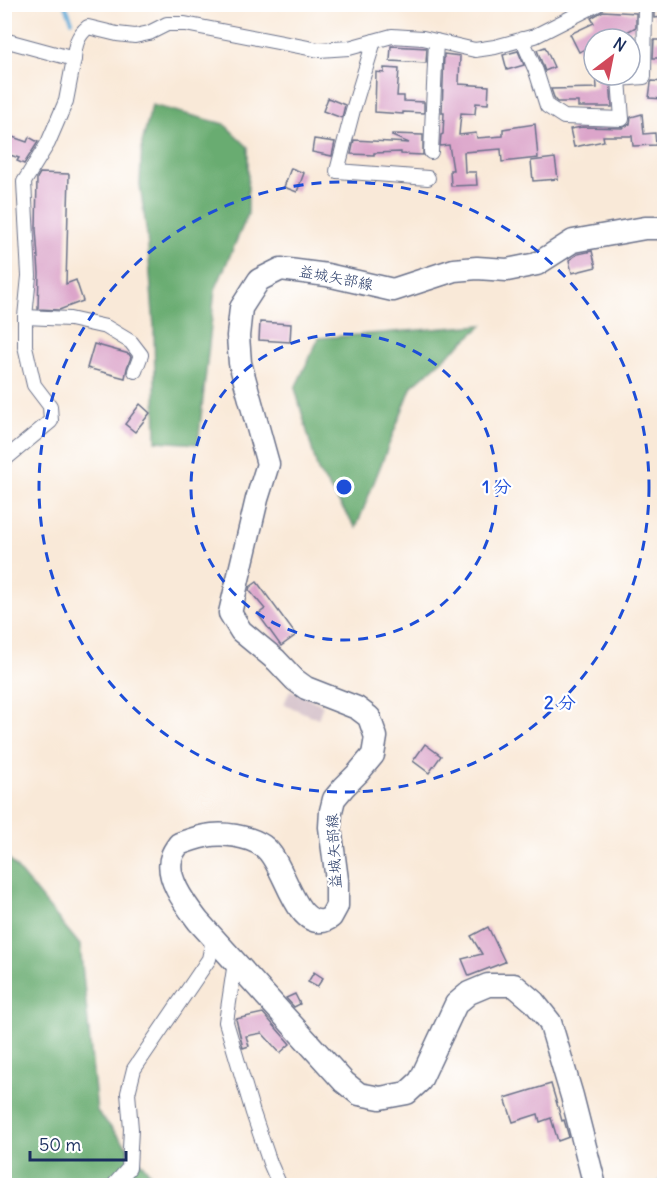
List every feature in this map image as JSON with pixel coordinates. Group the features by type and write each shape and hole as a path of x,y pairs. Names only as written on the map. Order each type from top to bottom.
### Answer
{"main road":[{"name":"益城矢部線","path":"595,1185 550,1022 534,1002 514,986 488,985 469,993 456,1004 420,1081 407,1093 380,1098 358,1094 344,1082 213,939 183,900 171,876 171,858 179,844 207,835 248,838 265,847 276,859 301,911 312,920 322,921 332,917 337,906 337,886 330,827 331,811 334,799 373,755 376,737 369,717 357,708 306,688 295,680 276,660 241,631 230,613 257,499 268,464 240,363 238,336 241,308 259,280 281,269 327,274 393,290 454,270 477,268 507,270 537,264 573,241 645,228 664,228"}],"street":[{"path":"4,460 51,421 50,406 34,386 25,346 24,317 29,276 24,182 48,143 66,102 75,43 88,27 135,36 149,33 167,24 185,24 319,50 349,48 392,36 423,38 475,50 535,36 598,4"},
{"path":"522,39 536,71 547,106 564,117 622,118 619,79 644,77 645,4"},
{"path":"4,40 74,59"},
{"path":"374,41 337,171 428,178"},
{"path":"431,152 436,41"},
{"path":"24,317 70,319 106,327 131,342 141,355 135,371"},
{"path":"113,1185 129,1167 128,1093 134,1069 209,959 213,939"},
{"path":"235,962 226,1022 253,1113 280,1185"}],"shaded area":[{"path":"290,690 323,705 318,719 284,704"}],"green space":[{"path":"152,105 224,124 248,147 248,214 215,290 198,444 156,441 154,327 147,235 140,185 142,143"},
{"path":"483,325 412,386 356,528 318,471 295,388 319,338"},
{"path":"4,853 80,945 97,1111 160,1185 5,1185"}],"building":[{"path":"654,4 664,4 664,17 654,18"},
{"path":"603,11 636,13 636,27 585,27 594,23 591,18"},
{"path":"582,28 582,51 579,52 570,34"},
{"path":"654,40 664,40 664,58 653,58"},
{"path":"391,46 427,48 426,63 390,61"},
{"path":"545,47 554,67 545,71 537,50"},
{"path":"518,51 524,65 507,70 503,55"},
{"path":"444,54 460,56 459,84 489,86 488,104 476,103 475,114 461,113 459,135 476,133 477,138 503,136 503,129 535,124 538,158 502,162 501,149 464,152 465,172 476,172 477,185 451,186 450,170 453,170 449,145 440,146 444,113 442,113"},
{"path":"384,68 399,69 397,96 404,96 404,101 424,102 424,113 375,112 376,72 384,73"},
{"path":"652,81 664,82 664,99 649,98"},
{"path":"611,87 612,107 578,107 578,102 557,102 551,89"},
{"path":"328,98 345,105 342,118 323,111"},
{"path":"642,114 644,134 655,133 656,145 633,146 632,136 603,136 604,141 574,147 570,129 622,128 630,124 631,117"},
{"path":"4,134 27,142 29,137 38,142 24,164 17,161 19,158 4,153"},
{"path":"392,134 423,135 423,155 401,154 401,152 374,153 374,155 351,154 354,140 409,143"},
{"path":"314,139 335,142 332,156 312,152"},
{"path":"555,158 558,179 533,181 531,161"},
{"path":"291,168 304,173 297,192 284,187"},
{"path":"40,173 69,174 66,284 76,280 83,301 59,310 38,309 39,273 36,229 37,178"},
{"path":"592,251 596,267 572,273 569,260 578,254"},
{"path":"260,322 291,324 290,342 259,340"},
{"path":"94,344 129,354 131,357 125,378 87,368"},
{"path":"140,404 150,413 135,432 125,424"},
{"path":"257,582 296,635 281,646 258,614 265,609 249,590"},
{"path":"425,744 441,756 429,773 413,761"},
{"path":"488,927 505,962 469,976 462,959 482,954 471,936"},
{"path":"314,972 323,978 317,987 308,982"},
{"path":"295,994 300,1004 294,1007 286,998"},
{"path":"263,1013 290,1044 280,1053 262,1033 246,1036 249,1046 243,1048 236,1019"},
{"path":"551,1084 569,1137 558,1141 551,1118 540,1122 538,1114 513,1122 505,1098"}],"waterway":[{"path":"65,4 72,21"},
{"path":"659,1186 664,1176"}]}
